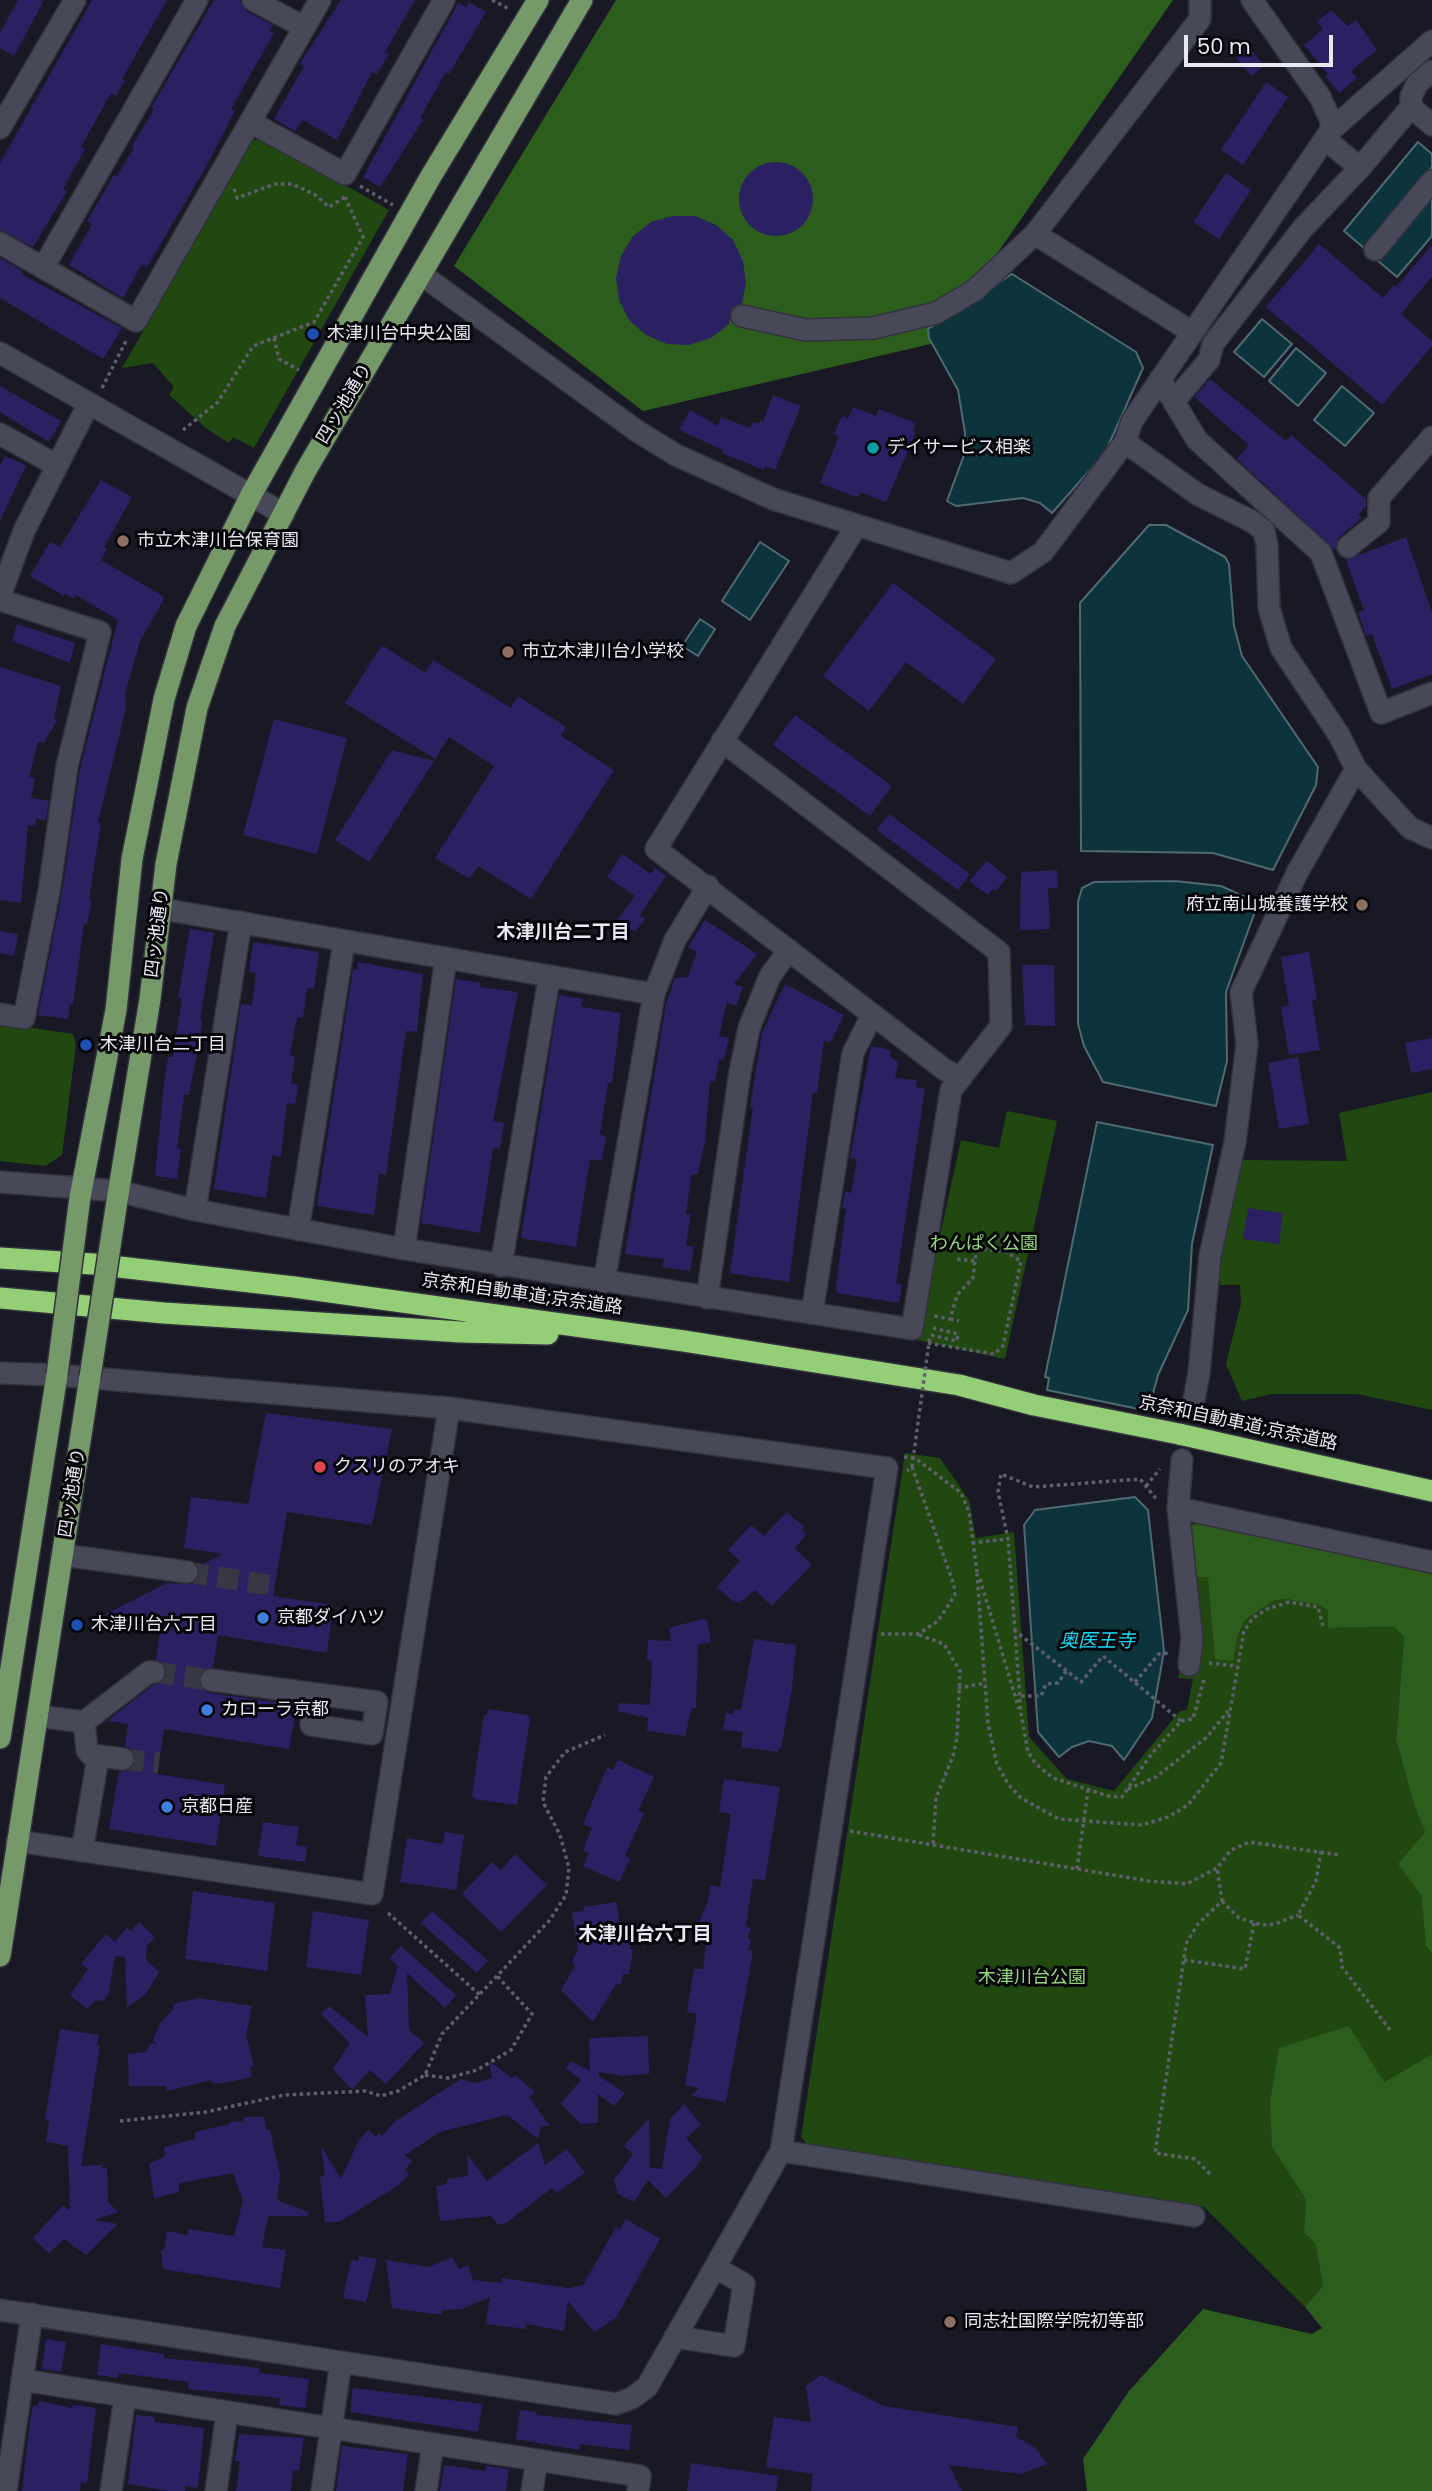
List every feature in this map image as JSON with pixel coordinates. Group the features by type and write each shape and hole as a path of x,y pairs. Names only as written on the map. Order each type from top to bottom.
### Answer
{"highway":[{"name":"京奈和自動車道;京奈道路","path":"0,1256 294,1287 684,1340 959,1385 1034,1405 1179,1434 1432,1491"},
{"name":"京奈和自動車道;京奈道路","path":"0,1270 92,1276 293,1299 783,1367 955,1397 1034,1405"},
{"path":"0,1298 164,1313 461,1332 548,1334"}],"main road":[{"name":"四ッ池通り","path":"0,1738 57,1374 80,1192 116,1010 132,859 163,699 186,626 251,495 431,176 538,0"},
{"name":"四ッ池通り","path":"0,1956 162,909 166,864 197,708 225,626 306,470 582,0"}],"street":[{"path":"0,128 75,0"},
{"path":"43,268 197,0"},
{"path":"253,0 304,27"},
{"path":"0,243 136,321 320,0"},
{"path":"250,121 353,180 443,0"},
{"path":"743,316 806,330 873,328 936,313 975,290 1035,234 1200,19 1200,0"},
{"path":"1260,3 1320,97 1331,121 1328,135"},
{"path":"422,275 637,431 676,455 773,499 1011,573 1042,552 1125,442 1132,422 1160,379 1328,135 1432,41"},
{"path":"1174,401 1209,360 1213,344 1303,229 1360,168 1411,107 1411,96 1417,84 1432,71"},
{"path":"1411,107 1432,125"},
{"path":"1328,135 1360,168"},
{"path":"1375,250 1432,181"},
{"path":"1035,234 1192,332"},
{"path":"0,353 284,513"},
{"path":"1160,379 1197,440 1321,552 1338,556"},
{"path":"0,1014 24,1018 49,891 67,766 100,632 0,598 24,531 56,465 91,404"},
{"path":"0,433 56,465"},
{"path":"1338,556 1379,522 1379,498 1432,437"},
{"path":"1125,442 1197,494 1254,522 1264,531 1267,544 1269,608 1281,648 1339,735 1356,769 1410,828 1432,838"},
{"path":"857,525 656,849 708,886 944,1070 961,1078"},
{"path":"1338,556 1381,713 1432,692"},
{"path":"0,1182 117,1196 501,1266 924,1330 951,1090 1001,1026 999,952 722,741"},
{"path":"1192,1410 1199,1373 1210,1256 1235,1142 1247,1044 1241,992 1297,873 1356,769"},
{"path":"604,1282 654,994 675,940 708,886"},
{"path":"162,909 344,943 654,994"},
{"path":"195,1210 241,922"},
{"path":"298,1230 344,943"},
{"path":"707,1298 740,1072 749,1028 770,976 789,950"},
{"path":"404,1249 446,958"},
{"path":"501,1266 549,978"},
{"path":"813,1313 853,1053 872,1014"},
{"path":"0,1373 57,1374 449,1408 887,1468 781,2151 647,2387 632,2398 616,2404 0,2310"},
{"path":"18,1841 372,1894 449,1408"},
{"path":"1182,1460 1169,1511 1192,1639 1193,1660"},
{"path":"1169,1511 1432,1562"},
{"path":"63,1555 187,1572"},
{"path":"37,1716 84,1722 149,1672 154,1672"},
{"path":"211,1680 316,1694"},
{"path":"84,1722 87,1750 98,1758 123,1759"},
{"path":"82,1851 98,1758"},
{"path":"781,2151 1194,2216"},
{"path":"675,2337 734,2346 744,2284 715,2267"},
{"path":"6,2491 32,2314"},
{"path":"322,2491 341,2362"},
{"path":"22,2380 640,2476 638,2491"},
{"path":"111,2491 125,2398"},
{"path":"216,2491 227,2413"},
{"path":"426,2491 433,2444"},
{"path":"532,2491 537,2460"}],"path":[{"path":"492,0 512,11"},
{"path":"226,164 237,198 275,184 292,184 314,194 329,206 345,197 353,180 400,208"},
{"path":"183,430 218,402 253,346 314,322 363,237 345,197"},
{"path":"91,404 136,321"},
{"path":"274,338 279,359 303,373"},
{"path":"928,1343 994,1353 1003,1346 1021,1261 1004,1251 981,1250 976,1253 973,1278 957,1295 950,1319"},
{"path":"957,1259 975,1261"},
{"path":"924,1330 934,1315 958,1321"},
{"path":"924,1330 958,1334 957,1341 924,1330"},
{"path":"918,1634 938,1621 955,1595 954,1585 912,1468 928,1343 924,1330"},
{"path":"887,1468 901,1456 915,1458 961,1493 969,1512 977,1573 1021,1714 1028,1752 1036,1764 1053,1778 1088,1790 1122,1797 1150,1756 1181,1721 1193,1719 1193,1660"},
{"path":"1021,1714 1008,1539 998,1492 1001,1474 1033,1487 1140,1479 1169,1511"},
{"path":"971,1543 1008,1539"},
{"path":"977,1573 991,1744 997,1764 1008,1784 1039,1810 1059,1819 1142,1825 1168,1817 1188,1805 1221,1763 1244,1631 1253,1618 1266,1609 1289,1602 1318,1606 1323,1626"},
{"path":"1015,1631 1081,1682 1103,1656 1181,1721"},
{"path":"881,1634 918,1634 944,1644 960,1671 957,1738 953,1756 936,1798 933,1845"},
{"path":"1135,1682 1159,1654 1237,1666"},
{"path":"1021,1696 1041,1696 1046,1684 1058,1683 1067,1670"},
{"path":"958,1688 986,1683"},
{"path":"1127,1789 1156,1777 1197,1745 1230,1709"},
{"path":"120,2121 206,2112 284,2095 365,2091 381,2096 398,2091 425,2075 442,2034 549,1921 566,1895 569,1868 560,1835 543,1802 546,1777 565,1752 605,1735"},
{"path":"1077,1869 1088,1790"},
{"path":"849,1831 1077,1869 1187,1884 1217,1868 1231,1850 1250,1842 1339,1855"},
{"path":"1217,1868 1222,1901 1239,1918 1254,1923 1275,1924 1298,1914 1316,1881 1321,1851"},
{"path":"1210,2174 1195,2159 1155,2152 1186,1944 1198,1924 1222,1901"},
{"path":"388,1913 480,1995"},
{"path":"1298,1914 1340,1948 1342,1967 1390,2029"},
{"path":"1184,1961 1245,1969 1254,1923"},
{"path":"425,2075 448,2078 477,2070 511,2050 532,2014 497,1976"}],"green space":[{"path":"616,0 1173,0 935,343 643,411 454,266"},
{"path":"263,138 389,210 254,448 233,437 229,443 207,429 169,395 174,387 153,363 122,368 252,141"},
{"path":"0,1023 73,1034 76,1045 62,1155 45,1166 0,1161"},
{"path":"1432,1092 1432,1410 1357,1394 1271,1394 1242,1401 1226,1364 1241,1304 1240,1285 1220,1285 1226,1217 1241,1160 1347,1161 1339,1113"},
{"name":"わんぱく公園","path":"1007,1111 1057,1121 1005,1359 917,1340 961,1140 999,1148"},
{"name":"木津川台公園","path":"905,1453 940,1458 969,1500 976,1538 1014,1532 1029,1737 1067,1779 1114,1791 1180,1711 1187,1710 1193,1679 1178,1678 1185,1652 1174,1527 1208,1577 1233,1661 1238,1635 1245,1620 1273,1601 1286,1599 1320,1605 1328,1611 1328,1628 1394,1627 1404,1637 1396,1739 1414,1805 1425,1832 1399,1864 1421,1895 1426,1946 1432,1954 1432,2054 1272,2147 1306,2200 1304,2233 1315,2243 1323,2286 1305,2307 1204,2207 810,2147 801,2137"},
{"path":"1208,1523 1432,1574 1432,1954 1426,1946 1421,1895 1398,1864 1425,1832 1414,1805 1396,1739 1404,1637 1394,1627 1328,1628 1328,1611 1320,1605 1286,1599 1273,1601 1245,1620 1238,1635 1233,1661 1215,1659 1208,1577 1191,1577 1187,1525"},
{"path":"1349,2026 1384,2082 1432,2054 1432,2491 1087,2491 1083,2459 1129,2391 1203,2309 1312,2334 1322,2328 1305,2307 1323,2286 1315,2243 1304,2233 1306,2200 1272,2147 1270,2102 1279,2048"}],"water":[{"path":"1418,142 1432,154 1432,167 1364,248 1344,231"},
{"path":"1432,195 1432,236 1397,277 1377,260"},
{"path":"1012,274 1136,352 1143,368 1105,453 1052,513 1040,503 1023,498 956,506 947,501 964,455 965,433 958,390 929,338 928,329"},
{"path":"1262,319 1292,344 1264,377 1234,352"},
{"path":"1296,348 1326,373 1298,406 1269,381"},
{"path":"1342,386 1374,413 1345,446 1314,420"},
{"path":"1149,525 1166,525 1225,557 1229,564 1234,626 1242,656 1318,767 1316,785 1273,870 1213,853 1081,851 1080,603"},
{"path":"760,542 789,561 750,620 722,601"},
{"path":"700,619 715,629 698,656 682,646"},
{"path":"1175,881 1221,886 1258,903 1226,992 1227,1061 1216,1106 1103,1082 1084,1046 1078,1024 1078,902 1082,888 1094,882"},
{"path":"1097,1122 1213,1145 1192,1244 1188,1310 1158,1375 1148,1411 1047,1390 1049,1378 1045,1377"},
{"name":"奥医王寺","path":"1135,1497 1148,1510 1164,1651 1152,1718 1124,1760 1112,1746 1089,1741 1072,1747 1059,1757 1038,1732 1024,1525 1035,1510"}],"building":[{"path":"18,0 44,0 14,56 0,48 0,33"},
{"path":"92,0 167,0 122,79 125,80 116,96 111,93 81,147 85,149 63,189 67,191 33,247 0,230 0,163"},
{"path":"214,0 240,0 246,11 273,25 269,31 274,33 231,109 235,111 203,172 147,267 142,264 123,298 69,265 92,224 87,221 114,175 117,176 134,148 132,147 154,109 151,108"},
{"path":"341,0 415,0 385,52 389,54 377,74 372,72 337,140 303,120 295,131 274,119 304,66 300,63"},
{"path":"469,2 486,12 449,74 446,72 420,118 423,120 380,187 363,177 458,3 466,7"},
{"path":"1331,10 1348,26 1356,20 1377,50 1351,71 1357,78 1339,93 1325,76 1328,74 1304,45 1323,29 1317,22"},
{"path":"1248,46 1264,66 1251,76 1235,56"},
{"path":"1266,82 1288,97 1243,165 1221,150"},
{"path":"776,162 790,165 802,173 810,185 813,199 810,213 802,225 790,233 776,236 762,233 750,225 742,213 739,199 742,185 750,173 762,165"},
{"path":"1226,173 1251,190 1219,239 1193,222"},
{"path":"673,216 695,216 716,225 733,240 743,261 746,283 742,303 732,308 729,324 711,338 689,345 667,344 646,335 629,320 619,300 616,278 621,256 633,236 651,222"},
{"path":"1319,244 1383,298 1432,245 1432,276 1401,314 1432,341 1432,346 1382,405 1266,307"},
{"path":"0,258 21,270 23,275 122,328 103,359 0,298"},
{"path":"1210,379 1286,441 1291,435 1366,499 1366,506 1358,515 1362,518 1339,537 1335,550 1237,459 1249,445 1194,397"},
{"path":"0,386 61,421 49,442 0,412"},
{"path":"773,395 801,406 775,470 765,466 764,470 722,453 723,450 679,430 690,410 718,426 721,417 750,428 753,422 763,422"},
{"name":"デイサービス相楽","path":"853,407 876,416 879,409 916,423 913,431 916,432 886,502 860,492 859,496 853,496 820,483 839,436 834,434 842,416 848,419"},
{"path":"5,456 26,465 0,521 0,466"},
{"path":"101,480 132,497 104,547 107,549 101,560 163,596 163,601 140,641 125,694 126,708 98,822 101,823 89,899 92,900 87,924 84,924 73,1004 70,1004 68,1019 38,1015 62,893 80,769 118,620 76,595 74,599 65,593 64,596 30,576 50,542 60,547"},
{"path":"1406,537 1432,612 1432,674 1392,689 1372,634 1366,636 1358,612 1364,610 1346,560"},
{"path":"893,583 996,659 963,704 906,662 869,711 823,676"},
{"path":"17,624 75,643 70,663 12,641"},
{"path":"382,645 425,673 433,660 511,708 518,696 566,727 561,736 614,770 531,899 478,866 470,879 435,858 494,766 449,737 435,759 345,703"},
{"path":"0,667 61,686 54,719 57,720 44,743 38,742 29,777 35,778 31,798 49,801 46,820 36,819 35,826 28,825 21,903 0,900"},
{"path":"795,715 892,786 870,816 773,745"},
{"path":"274,719 347,738 317,854 243,835"},
{"path":"392,750 434,761 369,862 335,840"},
{"path":"889,814 970,874 958,890 877,830"},
{"path":"622,854 651,874 655,868 666,876 640,915 645,919 635,932 618,919 635,896 607,877"},
{"path":"987,861 1007,877 996,891 993,889 988,895 969,881"},
{"path":"1057,870 1058,888 1048,888 1050,929 1020,930 1021,872"},
{"path":"705,920 757,954 734,984 743,987 736,1006 727,1003 719,1036 729,1038 724,1060 719,1059 715,1082 710,1081 705,1141 698,1174 691,1177 686,1214 691,1214 686,1245 694,1247 690,1271 662,1267 664,1259 625,1254 666,1004 675,978 688,977 697,952 688,947"},
{"path":"190,929 214,933 198,1050 189,1095 184,1095 177,1149 181,1149 177,1179 155,1176 164,1083 168,1057 173,1057 182,998 178,998"},
{"path":"0,931 18,934 14,956 0,953"},
{"path":"253,942 319,952 314,989 307,988 303,1018 298,1017 290,1056 295,1056 291,1084 298,1085 295,1104 287,1103 281,1157 272,1155 266,1198 214,1189 241,1004 252,1005 256,973 249,972"},
{"path":"1309,952 1317,999 1312,1000 1320,1050 1289,1055 1281,1007 1289,1006 1281,957"},
{"path":"358,962 423,974 417,1032 406,1031 386,1175 379,1174 374,1215 317,1206 353,969 357,970"},
{"path":"1022,965 1054,965 1055,1026 1025,1025"},
{"path":"456,979 481,983 480,987 518,992 493,1121 504,1123 500,1149 493,1148 480,1233 421,1223"},
{"path":"785,984 844,1015 830,1043 824,1040 817,1093 813,1093 789,1282 730,1273 753,1108 750,1107 762,1033"},
{"path":"559,995 583,999 581,1007 621,1013 612,1083 608,1083 600,1135 606,1136 602,1161 590,1159 576,1247 521,1238"},
{"path":"1432,1038 1432,1069 1411,1073 1405,1043"},
{"path":"871,1046 891,1050 890,1057 898,1062 895,1078 917,1080 916,1087 925,1088 896,1283 902,1285 899,1303 837,1293 836,1288 846,1209 842,1208 845,1192 851,1193 857,1159 850,1158"},
{"path":"1298,1057 1309,1124 1279,1129 1268,1063"},
{"path":"1248,1208 1283,1213 1279,1244 1243,1239"},
{"path":"266,1413 392,1429 372,1525 287,1512 273,1596 333,1605 327,1653 218,1635 213,1667 200,1673 199,1686 209,1693 297,1705 289,1749 164,1729 157,1774 225,1785 216,1846 109,1829 119,1772 129,1771 136,1760 131,1749 125,1746 128,1724 107,1721 153,1685 161,1683 167,1671 165,1665 156,1659 161,1625 104,1615 167,1583 193,1584 200,1574 199,1566 223,1554 184,1548 191,1497 248,1504"},
{"path":"787,1512 804,1527 802,1530 806,1534 795,1549 812,1565 772,1606 755,1590 739,1603 734,1602 717,1587 740,1561 728,1550 751,1525 764,1536"},
{"path":"707,1620 711,1642 698,1645 696,1708 692,1708 685,1736 647,1731 648,1718 618,1711 619,1703 650,1705 652,1661 647,1660 648,1640 671,1641 669,1628"},
{"path":"754,1639 796,1645 792,1688 778,1752 741,1747 743,1732 723,1730 726,1713 733,1714 734,1709 741,1710"},
{"path":"488,1709 527,1715 530,1718 517,1805 474,1799 472,1795 484,1715 487,1715"},
{"path":"618,1760 654,1777 638,1811 644,1813 625,1856 630,1859 619,1882 583,1866 589,1853 583,1850 592,1828 583,1824 607,1767 613,1770"},
{"path":"724,1779 780,1787 765,1880 753,1879 746,1925 751,1930 747,1937 751,1940 748,1950 753,1951 726,2102 691,2096 699,2088 685,2085 697,2014 687,2012 694,1969 703,1969 706,1943 693,1935 708,1902 710,1885 720,1887 731,1814 719,1812"},
{"path":"263,1822 299,1827 296,1845 307,1847 305,1862 258,1856"},
{"path":"445,1832 464,1835 456,1890 400,1882 407,1838 443,1844"},
{"path":"515,1854 547,1885 501,1932 462,1894 492,1862 501,1870"},
{"path":"193,1891 275,1903 267,1971 185,1959"},
{"path":"616,1902 622,1937 632,1939 629,1974 623,1974 621,1984 616,1984 593,2022 561,1990 575,1966 572,1961 578,1950 572,1912 583,1911 584,1907"},
{"path":"313,1911 369,1920 361,1975 306,1967"},
{"path":"432,1911 488,1961 477,1973 421,1923"},
{"path":"139,1922 155,1937 147,1946 146,1960 159,1972 145,1995 127,2007 125,1957 115,1956 108,1997 106,1995 105,2000 95,2001 87,2009 70,1995 88,1969 81,1964 106,1934 115,1942 127,1927 131,1931"},
{"path":"401,1946 456,1995 445,2008 407,1973 409,2030 424,2043 386,2084 370,2070 352,2090 333,2069 350,2043 321,2014 329,2006 368,2037 365,1995 390,1994 398,1966 390,1958"},
{"path":"199,1998 252,2006 246,2035 254,2066 250,2067 252,2077 224,2083 212,2083 211,2080 167,2091 166,2086 129,2086 128,2054 146,2052 151,2043 157,2044 153,2040 161,2022 174,2008 173,2004"},
{"path":"60,2029 99,2035 97,2045 100,2046 81,2166 102,2165 102,2168 107,2168 108,2202 118,2212 94,2220 118,2224 86,2255 64,2239 49,2253 33,2238 63,2205 70,2211 68,2146 46,2142 49,2120 45,2119"},
{"path":"648,2036 649,2074 623,2076 599,2072 599,2076 625,2093 614,2106 598,2094 598,2123 580,2124 561,2103 581,2080 566,2068 571,2061 590,2071 589,2038"},
{"path":"489,2061 512,2078 515,2075 535,2092 529,2097 550,2126 541,2126 538,2139 507,2115 440,2132 405,2155 412,2161 405,2170 409,2174 399,2185 339,2222 325,2222 320,2177 325,2175 321,2146 341,2179 358,2142 368,2130 376,2137 379,2133 382,2136 394,2122 461,2079 475,2083 492,2078"},
{"path":"684,2104 701,2125 686,2138 702,2157 697,2166 666,2198 648,2180 634,2202 618,2194 614,2180 633,2154 624,2146 649,2118 650,2168 662,2169 670,2119"},
{"path":"245,2117 264,2117 266,2129 270,2130 280,2175 277,2200 309,2212 308,2216 268,2216 262,2247 286,2250 280,2288 163,2269 161,2250 164,2250 167,2231 187,2235 188,2229 234,2236 243,2200 233,2173 179,2183 179,2192 154,2198 149,2164 165,2156 164,2147 195,2139 195,2132 230,2124 231,2121 243,2122"},
{"path":"538,2143 545,2165 567,2149 585,2173 556,2193 552,2188 506,2223 498,2225 491,2216 440,2221 436,2186 447,2184 447,2179 468,2176 467,2154 487,2181"},
{"path":"626,2219 660,2239 616,2318 594,2332 568,2301 564,2331 526,2324 526,2329 486,2324 490,2297 462,2309 443,2310 441,2315 392,2308 386,2260 429,2267 452,2257 459,2269 468,2265 473,2280 501,2283 502,2278 568,2288 583,2285 616,2227 620,2229"},
{"path":"359,2256 377,2259 366,2302 343,2298 351,2260 358,2261"},
{"path":"46,2339 66,2342 61,2372 42,2369"},
{"path":"101,2344 164,2354 164,2358 260,2368 259,2373 309,2379 305,2408 279,2405 280,2398 188,2389 189,2382 119,2373 118,2378 97,2375"},
{"path":"821,2375 884,2406 1018,2427 1016,2437 1036,2448 1047,2464 1021,2474 949,2465 962,2491 811,2491 813,2474 766,2467 774,2417 811,2422 806,2386"},
{"path":"353,2388 482,2404 478,2432 350,2412"},
{"path":"39,2401 72,2408 73,2405 96,2408 87,2483 81,2482 80,2491 22,2491 33,2405 38,2406"},
{"path":"520,2410 537,2412 536,2415 632,2425 629,2450 580,2444 579,2450 516,2439"},
{"path":"136,2415 155,2417 154,2422 204,2428 198,2488 185,2486 185,2491 169,2491 128,2484"},
{"path":"239,2434 304,2438 299,2471 293,2470 291,2491 236,2491 240,2461 235,2461"},
{"path":"342,2446 408,2454 403,2491 336,2491"},
{"path":"691,2463 778,2476 776,2491 687,2491"},
{"path":"444,2465 485,2471 486,2466 509,2469 506,2491 440,2491"}],"tunnel":[{"path":"187,1572 269,1585"},
{"path":"154,1672 211,1680"},
{"path":"123,1759 159,1763"}],"place":[{"name":"木津川台中央公園","path":"313,334"},
{"name":"デイサービス相楽","path":"873,448"},
{"name":"市立木津川台保育園","path":"123,541"},
{"name":"市立木津川台小学校","path":"508,652"},
{"name":"府立南山城養護学校","path":"1362,905"},
{"name":"木津川台二丁目","path":"86,1045"},
{"name":"クスリのアオキ","path":"320,1467"},
{"name":"京都ダイハツ","path":"263,1618"},
{"name":"木津川台六丁目","path":"77,1625"},
{"name":"カローラ京都","path":"207,1710"},
{"name":"京都日産","path":"167,1807"},
{"name":"同志社国際学院初等部","path":"950,2322"}],"district":[{"name":"木津川台二丁目","path":"563,933"},
{"name":"木津川台六丁目","path":"645,1935"}]}
